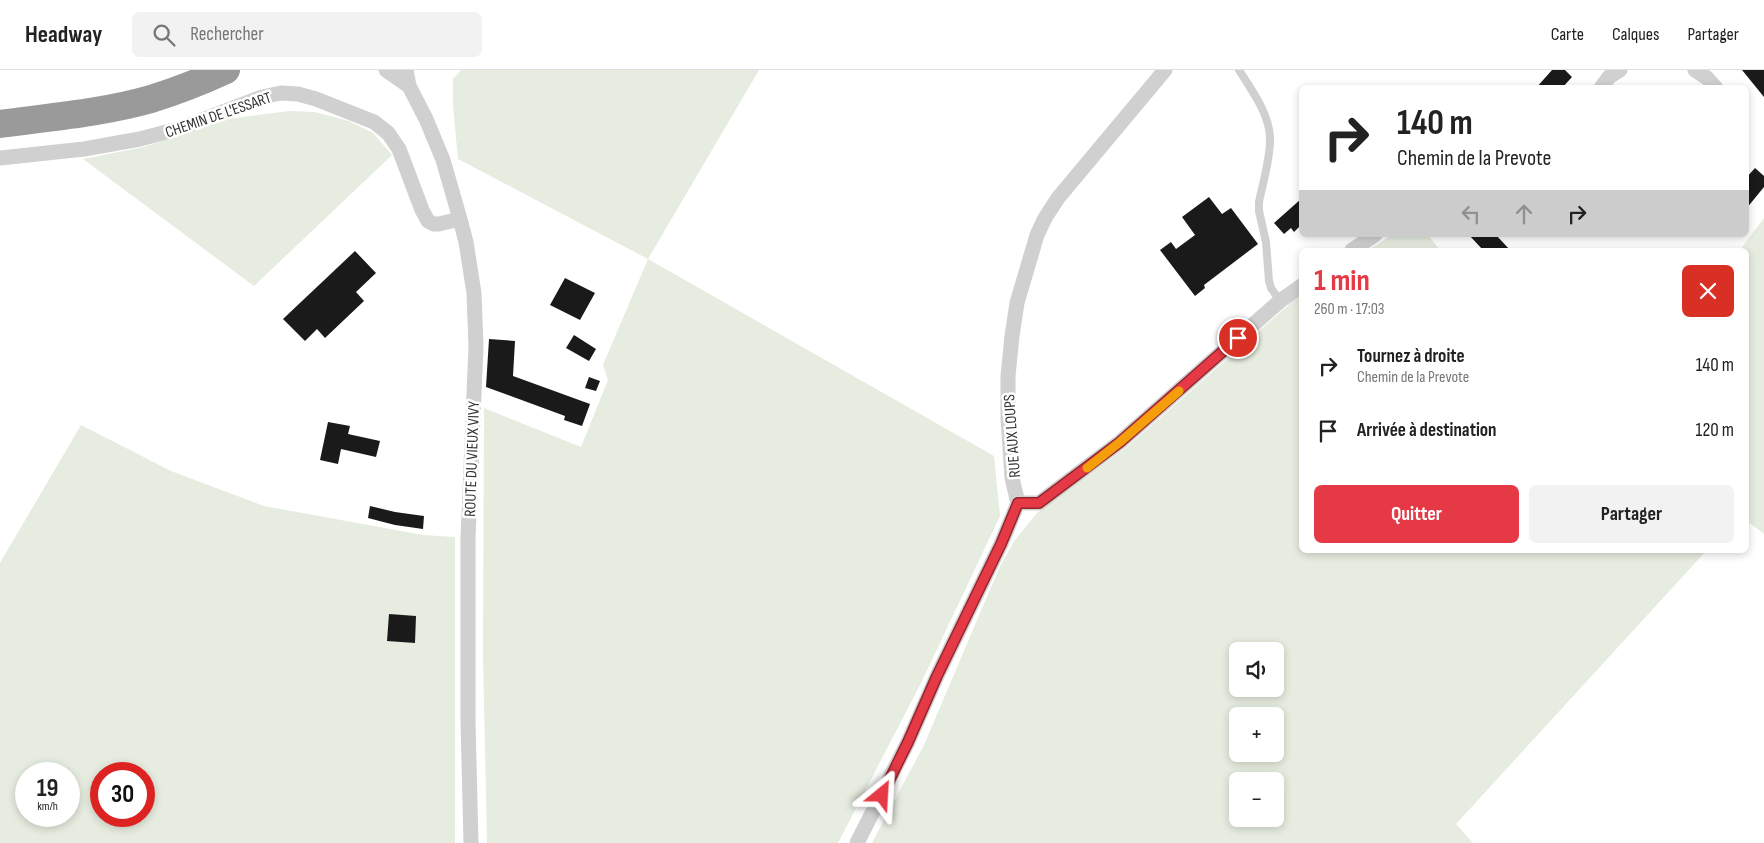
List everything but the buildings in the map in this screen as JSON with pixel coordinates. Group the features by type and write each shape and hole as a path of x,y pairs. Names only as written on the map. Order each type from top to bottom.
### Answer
{"highway":[{"path":"0,124 115,107 150,99 179,90 226,70"}],"street":[{"name":"ROUTE DU VIEUX VIVY","path":"386,70 409,86"},
{"name":"ROUTE DU VIEUX VIVY","path":"406,70 409,86 436,142 448,176 460,219 470,267 476,319 468,538 468,720 471,843"},
{"name":"RUE AUX LOUPS","path":"1018,503 1012,478 1008,376 1017,303 1037,235 1058,198 1165,70"},
{"path":"1603,85 1609,77 1620,70"},
{"name":"CHEMIN DE L'ESSART","path":"0,158 84,149 140,139 188,125 262,97 282,93 298,94 316,99 374,122 388,133 399,149 428,221 440,224 460,219"},
{"path":"1355,248 1372,237"},
{"path":"857,843 908,742 937,676 1001,544 1018,503 1039,503 1120,442 1280,301 1299,287"}],"lane":[{"path":"1239,70 1263,111 1268,125 1270,141 1258,202 1266,242 1269,281 1271,288 1280,301"}],"shaded area":[{"path":"461,70 759,70 648,259 458,159 453,106 453,79"},
{"path":"289,111 315,112 349,121 373,133 392,155 254,286 83,159 144,147 228,119"},
{"path":"1764,218 1764,534 1749,522 1749,248 1742,248"},
{"path":"1389,237 1430,237 1438,248 1371,248"},
{"path":"648,259 994,456 1000,516 922,681 838,843 487,843 483,655 484,408 581,447 608,380 603,365"},
{"path":"1299,296 1299,553 1704,553 1456,824 1473,843 872,843 924,745 1000,566 1015,540 1037,513 1127,447"},
{"path":"81,425 171,471 264,506 423,535 455,537 455,843 0,843 0,563"}],"slow traffic":[{"path":"1087,468 1179,391"}],"route":[{"path":"882,795 1001,544 1018,503 1039,503 1120,442 1238,338"}]}
